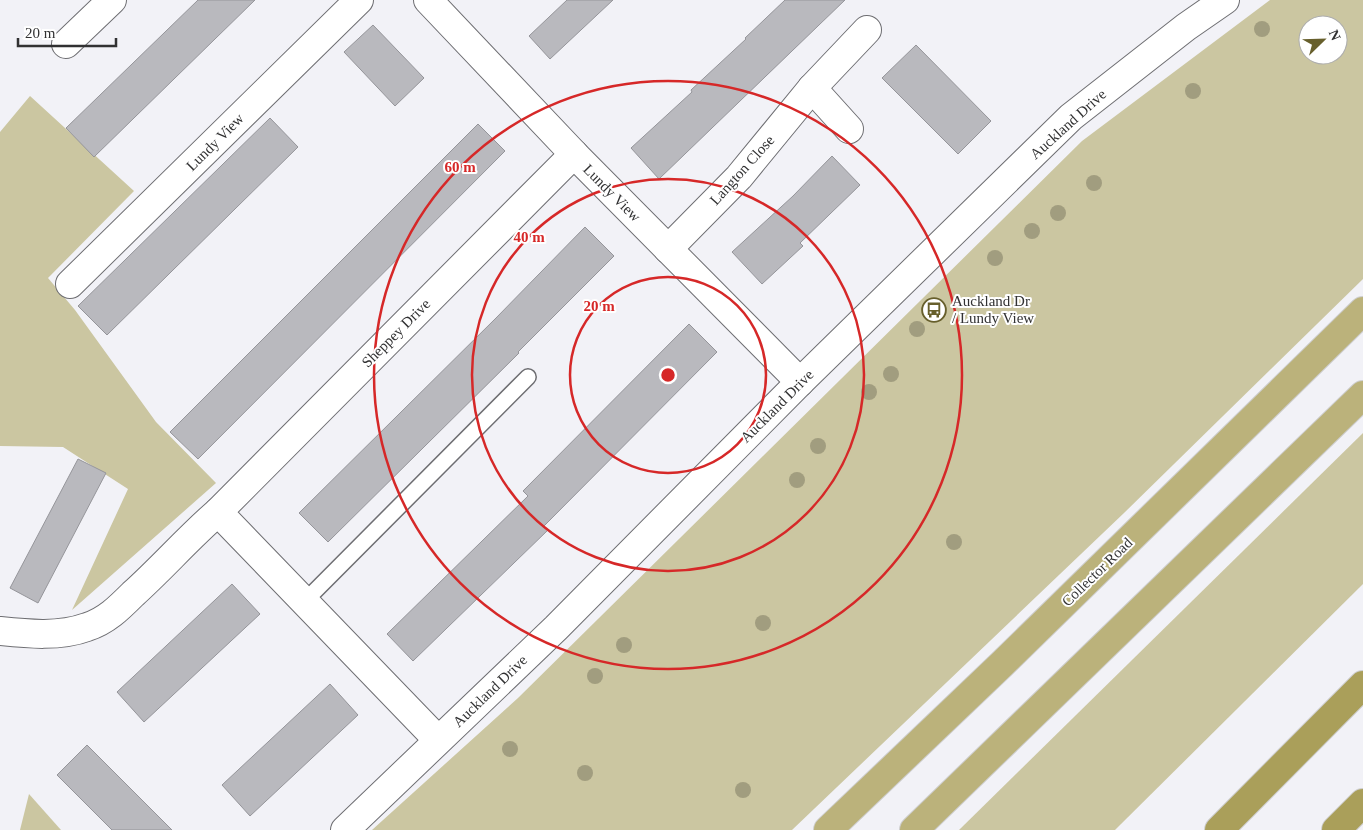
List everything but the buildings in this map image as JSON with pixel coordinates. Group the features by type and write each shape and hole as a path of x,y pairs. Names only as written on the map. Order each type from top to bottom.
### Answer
{"highway":[{"name":"Collector Road","path":"828,830 1002,664 1363,311"},
{"path":"914,830 1363,394"},
{"path":"1218,830 1363,685"},
{"path":"1336,830 1363,803"}],"street":[{"name":"Lundy View","path":"70,284 359,0"},
{"name":"Lundy View","path":"428,0 574,154 800,382"},
{"name":"Auckland Drive","path":"345,830 556,628 800,382 1071,117 1186,27 1225,0"},
{"path":"66,44 103,3"},
{"name":"Langton Close","path":"668,249 739,177 812,88 868,30"},
{"path":"812,88 849,128"},
{"name":"Sheppey Drive","path":"0,631 27,634 71,631 88,627 109,616 146,583 218,512 574,154"},
{"path":"218,512 438,740"}],"lane":[{"path":"305,602 528,377"}],"shaded area":[{"path":"1270,0 1363,0 1363,279 1124,513 792,830 372,830 518,698 1082,141"},
{"path":"30,96 134,191 48,278 75,310 156,422 216,483 72,610 128,489 63,447 0,446 0,132"},
{"path":"1363,433 1363,584 1115,830 959,830"},
{"path":"29,794 61,830 20,830"}],"place":[{"name":"Auckland Dr / Lundy View","path":"934,310"}]}
